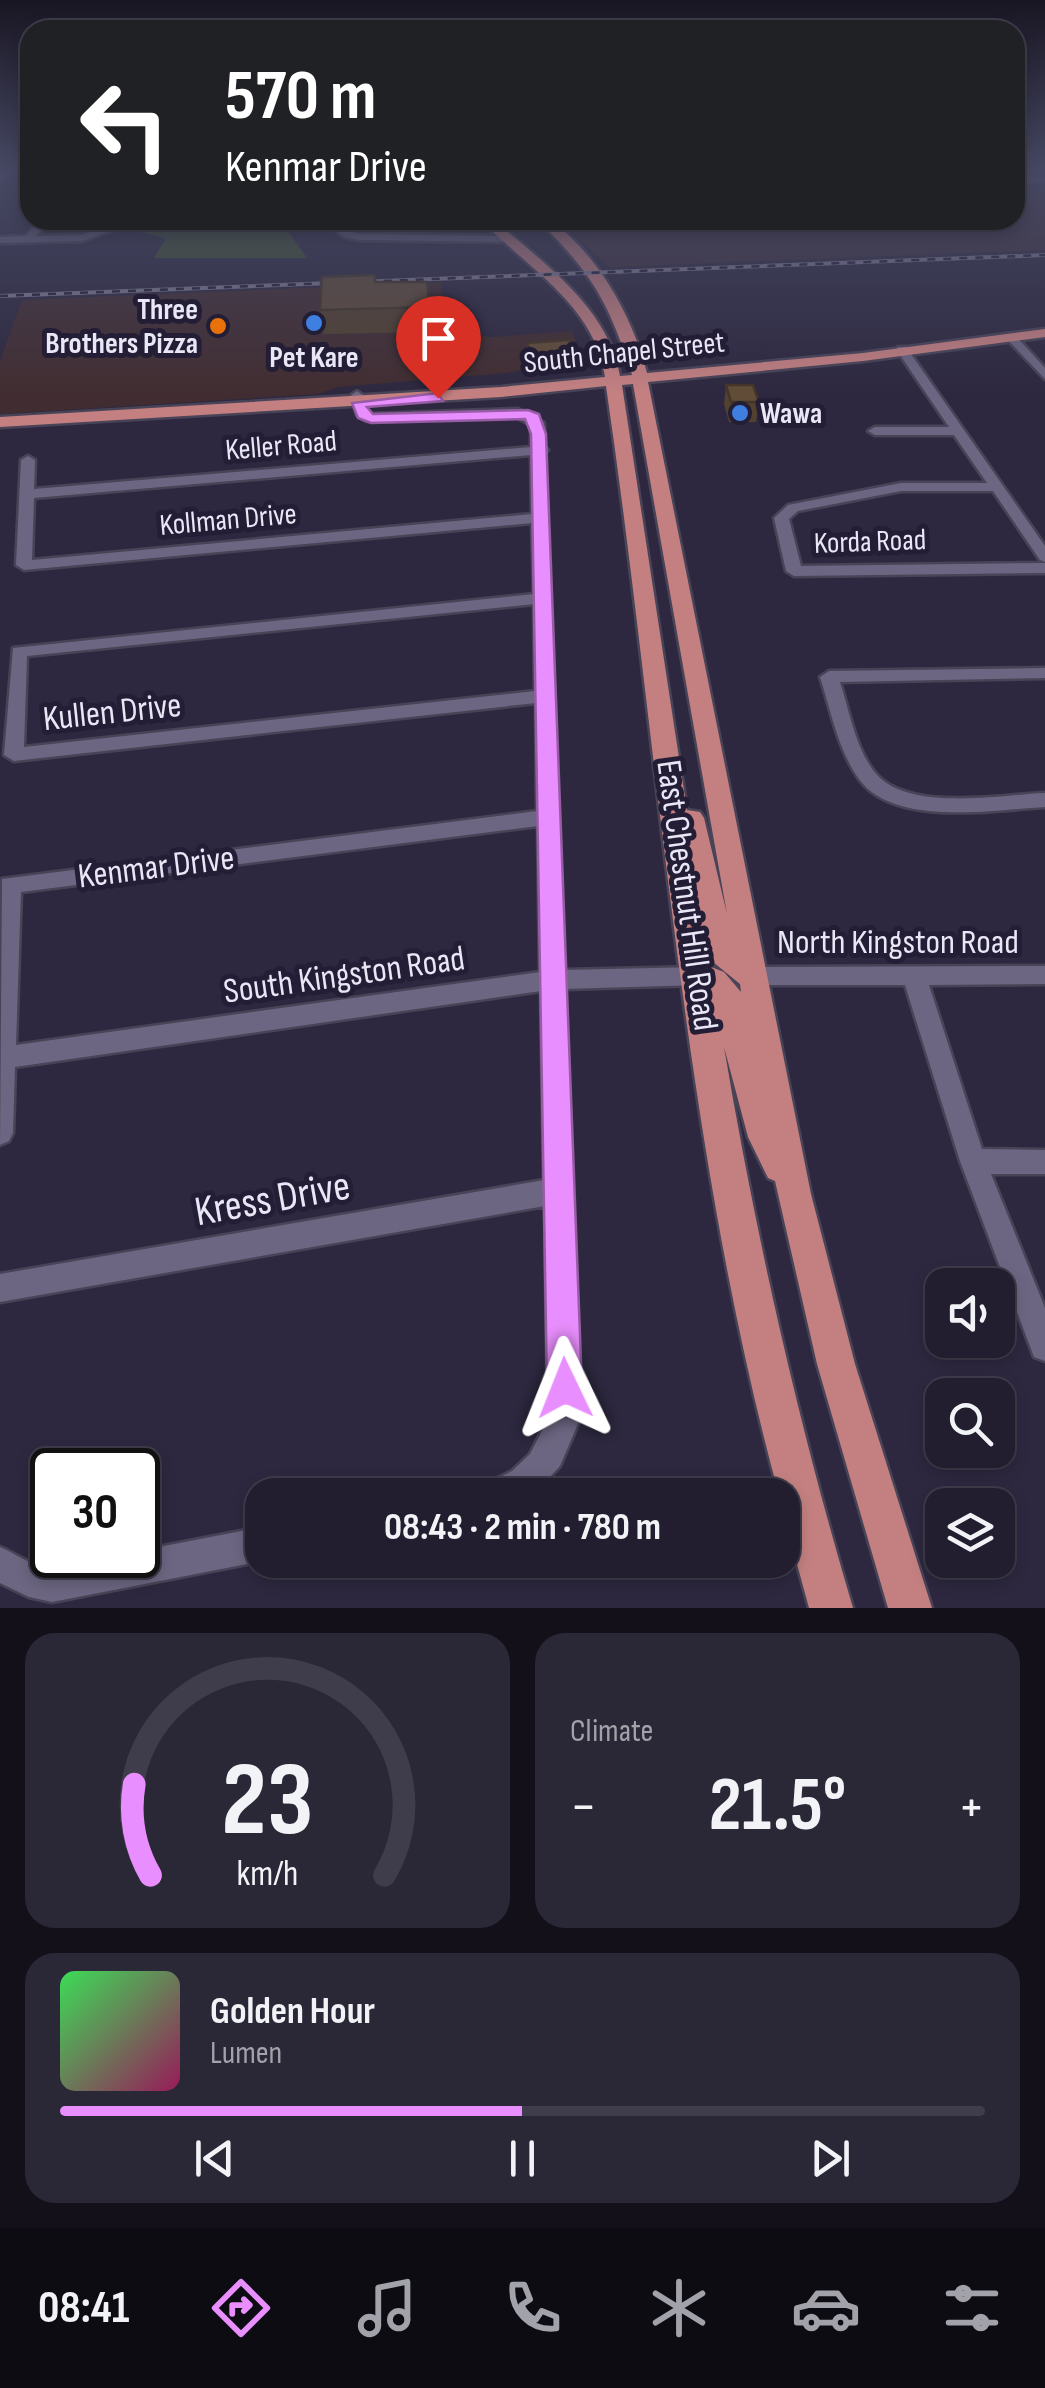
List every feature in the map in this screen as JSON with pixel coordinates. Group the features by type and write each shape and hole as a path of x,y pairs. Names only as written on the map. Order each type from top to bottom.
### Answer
{"main road":[{"name":"East Chestnut Hill Road","path":"525,244 575,304 606,352 613,376 740,1255 801,1508 831,1608"},
{"name":"East Chestnut Hill Road","path":"572,244 596,272 630,346 638,374 666,500 750,976 794,1194 836,1364 910,1608"},
{"name":"South Chapel Street","path":"0,422 112,415 136,409 358,399 567,381 1045,332"},
{"path":"630,346 687,368"},
{"path":"567,381 606,352"},
{"path":"645,406 659,387 687,368"},
{"path":"567,381 618,403"},
{"path":"671,772 693,824 722,954 750,976"},
{"path":"700,976 714,980 727,993 764,1138 794,1194"}],"street":[{"path":"1010,336 1045,375"},
{"path":"902,349 1045,557"},
{"path":"358,399 363,415 371,418 528,414 537,423 564,1418 540,1469 531,1478"},
{"path":"875,431 958,430"},
{"name":"Keller Road","path":"26,494 540,450"},
{"name":"Kollman Drive","path":"28,460 24,565 542,518"},
{"name":"Korda Road","path":"997,487 901,488 793,508 781,518 794,571 1045,568"},
{"name":"Kullen Drive","path":"544,598 19,652 14,755 546,696"},
{"path":"1045,673 828,676 867,777 886,793 921,804 1045,800"},
{"name":"Kenmar Drive","path":"0,1133 10,885 549,817"},
{"name":"North Kingston Road","path":"750,976 1045,975"},
{"name":"South Kingston Road","path":"1,1057 553,980 700,976"},
{"path":"914,976 972,1161 1045,1346"},
{"path":"972,1161 1045,1162"},
{"name":"Kress Drive","path":"0,1288 558,1191"},
{"path":"0,1564 17,1575 52,1585 245,1547"}],"shaded area":[{"path":"584,244 1045,244 1045,250 609,267"},
{"path":"441,282 447,333 493,337 572,331 581,359 507,373 338,387 318,394 0,414 0,361 22,300"}],"green space":[{"path":"162,244 297,244 307,258 154,258"}],"building":[{"path":"375,275 375,282 427,282 430,307 320,310 322,277"},
{"path":"569,340 576,352 533,355 527,343"},
{"path":"726,385 753,385 759,402 731,402"}],"railway":[{"path":"0,296 1045,255"}],"place":[{"name":"Pet Kare","path":"314,323"},
{"name":"Three Brothers Pizza","path":"218,326"},
{"name":"Wawa","path":"740,413"}],"route":[{"path":"438,398 359,403 363,415 379,419 506,413 528,414 537,423 565,1388"}]}
